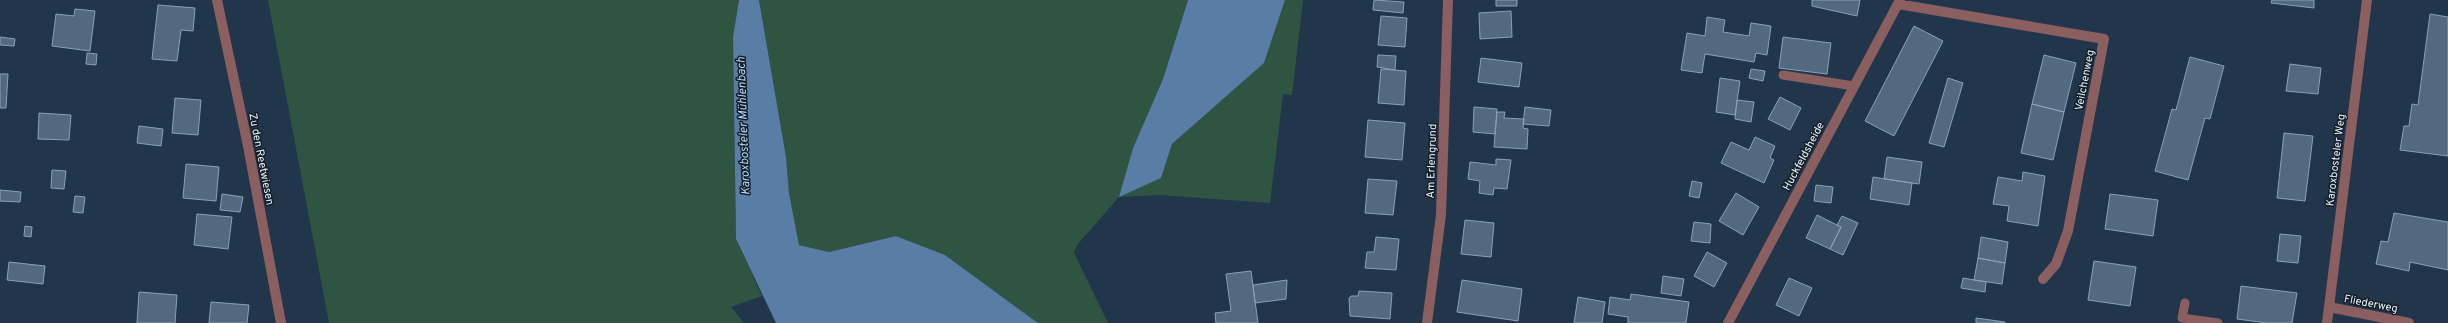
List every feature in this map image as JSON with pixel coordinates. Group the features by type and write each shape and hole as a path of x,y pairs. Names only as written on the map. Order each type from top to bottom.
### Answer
{"street":[{"name":"Zu den Reetwiesen","path":"217,0 248,146 281,323"},
{"name":"Am Erlengrund","path":"1427,323 1441,215 1448,0"},
{"name":"Karoxbosteler Weg","path":"2327,323 2367,0"},
{"name":"Huckfeldsheide","path":"1728,323 1899,2"},
{"name":"Veilchenweg","path":"1899,2 2104,39 2068,231 2056,264 2043,279"},
{"name":"Fliederweg","path":"2329,307 2409,323"}],"lane":[{"path":"1783,75 1854,86"},
{"path":"2185,303 2182,318 2218,323"}],"green space":[{"path":"268,0 739,0 733,37 736,239 762,296 731,307 744,323 329,323"},
{"path":"759,0 1188,0 1163,79 1133,148 1120,196 1161,178 1172,144 1264,63 1285,0 1303,0 1292,95 1283,94 1270,203 1159,195 1119,197 1077,245 1074,253 1108,323 1038,323 945,255 896,236 829,252 799,245 789,193 786,157"}],"water":[{"name":"Karoxbosteler Mühlenbach","path":"739,0 759,0 786,157 789,193 799,245 829,252 896,236 945,255 1038,323 776,323 736,239 733,37"},
{"path":"1188,0 1285,0 1264,63 1172,144 1161,178 1119,197 1133,148 1163,79"}],"building":[{"path":"1374,0 1404,2 1403,13 1373,10"},
{"path":"1496,0 1517,0 1517,6 1496,6"},
{"path":"1812,0 1860,0 1857,16 1812,6"},
{"path":"2272,0 2314,0 2314,8 2271,3"},
{"path":"158,5 195,8 193,31 181,30 177,61 152,59"},
{"path":"75,9 95,11 90,51 52,46 56,14 74,16"},
{"path":"1511,11 1512,37 1480,39 1479,13"},
{"path":"2430,14 2448,17 2448,156 2400,150 2404,126 2409,126 2412,104 2418,105"},
{"path":"1381,16 1407,18 1405,47 1378,45"},
{"path":"1707,17 1725,20 1723,32 1749,36 1751,23 1771,26 1767,55 1756,53 1754,62 1705,54 1702,73 1681,70 1687,33 1705,36"},
{"path":"1914,26 1943,41 1894,136 1865,121"},
{"path":"0,37 15,39 14,46 0,45"},
{"path":"1783,37 1831,43 1827,74 1779,68"},
{"path":"87,53 97,54 96,65 86,64"},
{"path":"1378,55 1396,56 1395,70 1377,67"},
{"path":"2044,55 2076,63 2064,112 2032,104"},
{"path":"2190,57 2224,66 2210,119 2205,118 2188,180 2155,171 2172,109 2176,110"},
{"path":"1481,58 1522,63 1519,87 1478,82"},
{"path":"2290,64 2321,68 2318,94 2286,91"},
{"path":"1381,69 1406,71 1404,105 1378,103"},
{"path":"1751,69 1765,71 1763,81 1749,78"},
{"path":"0,74 8,74 6,108 0,108"},
{"path":"1720,78 1740,81 1735,115 1716,112"},
{"path":"1948,78 1963,83 1944,147 1929,143"},
{"path":"1780,97 1801,108 1790,130 1768,119"},
{"path":"175,98 201,100 198,135 172,133"},
{"path":"1737,100 1754,102 1751,122 1735,119"},
{"path":"2032,104 2064,112 2053,160 2021,153"},
{"path":"1474,107 1497,109 1495,134 1473,132"},
{"path":"1525,107 1551,110 1549,126 1523,124"},
{"path":"1497,112 1505,112 1504,118 1524,119 1523,128 1528,129 1527,149 1494,147"},
{"path":"39,113 71,115 69,140 38,139"},
{"path":"1368,120 1405,123 1402,160 1365,157"},
{"path":"139,126 163,129 161,146 137,143"},
{"path":"2284,133 2313,136 2305,201 2277,198"},
{"path":"1755,137 1775,146 1770,158 1774,160 1764,183 1721,163 1731,142 1749,150"},
{"path":"1887,157 1922,162 1919,184 1884,179"},
{"path":"1496,159 1511,160 1507,189 1494,188 1493,195 1479,193 1480,181 1468,179 1470,162 1496,165"},
{"path":"186,164 219,167 216,201 183,198"},
{"path":"52,170 66,171 64,189 51,188"},
{"path":"2023,172 2045,176 2038,226 2007,221 2009,206 1993,204 1998,177 2022,181"},
{"path":"1873,177 1912,183 1909,205 1870,199"},
{"path":"1368,179 1397,181 1393,215 1365,213"},
{"path":"1692,181 1702,183 1699,198 1689,196"},
{"path":"1816,185 1833,187 1831,203 1814,201"},
{"path":"0,190 21,192 20,202 0,201"},
{"path":"1736,193 1759,207 1743,235 1719,221"},
{"path":"222,194 243,197 240,212 220,210"},
{"path":"2110,194 2158,200 2153,236 2105,229"},
{"path":"75,196 85,197 83,213 73,212"},
{"path":"2394,213 2448,222 2448,270 2410,262 2409,271 2376,264 2381,241 2388,242"},
{"path":"197,214 232,217 228,249 194,245"},
{"path":"1817,215 1841,227 1830,249 1806,238"},
{"path":"1842,216 1858,223 1843,255 1830,249 1841,227 1837,225"},
{"path":"1465,220 1494,223 1491,257 1461,254"},
{"path":"1694,222 1711,224 1710,243 1691,241"},
{"path":"25,226 32,227 31,237 24,236"},
{"path":"2280,234 2301,236 2298,263 2277,261"},
{"path":"1376,237 1399,239 1396,270 1365,268 1367,252 1374,252"},
{"path":"1981,237 2008,242 2005,263 1978,258"},
{"path":"1707,252 1727,263 1714,287 1694,276"},
{"path":"1978,258 2005,263 2002,284 1974,280"},
{"path":"2094,261 2136,267 2130,306 2088,300"},
{"path":"9,262 45,266 43,284 7,280"},
{"path":"1251,271 1258,323 1216,323 1215,313 1231,311 1226,274"},
{"path":"1663,276 1684,279 1681,296 1661,293"},
{"path":"1789,278 1812,288 1799,316 1776,305"},
{"path":"1963,278 1986,282 1985,292 1961,288"},
{"path":"1287,280 1286,299 1255,303 1253,285"},
{"path":"1462,280 1522,289 1518,321 1457,312"},
{"path":"2241,286 2297,293 2292,323 2267,323 2237,319"},
{"path":"1359,291 1392,293 1390,319 1350,316 1349,298 1351,296 1358,296"},
{"path":"139,292 177,295 175,323 137,323"},
{"path":"1631,294 1689,302 1686,323 1628,323 1628,317 1608,314 1610,297 1630,300"},
{"path":"1578,297 1605,302 1602,323 1574,323"},
{"path":"211,302 249,305 247,323 209,323"},
{"path":"1976,318 2005,322 2005,323 1976,323"}]}
